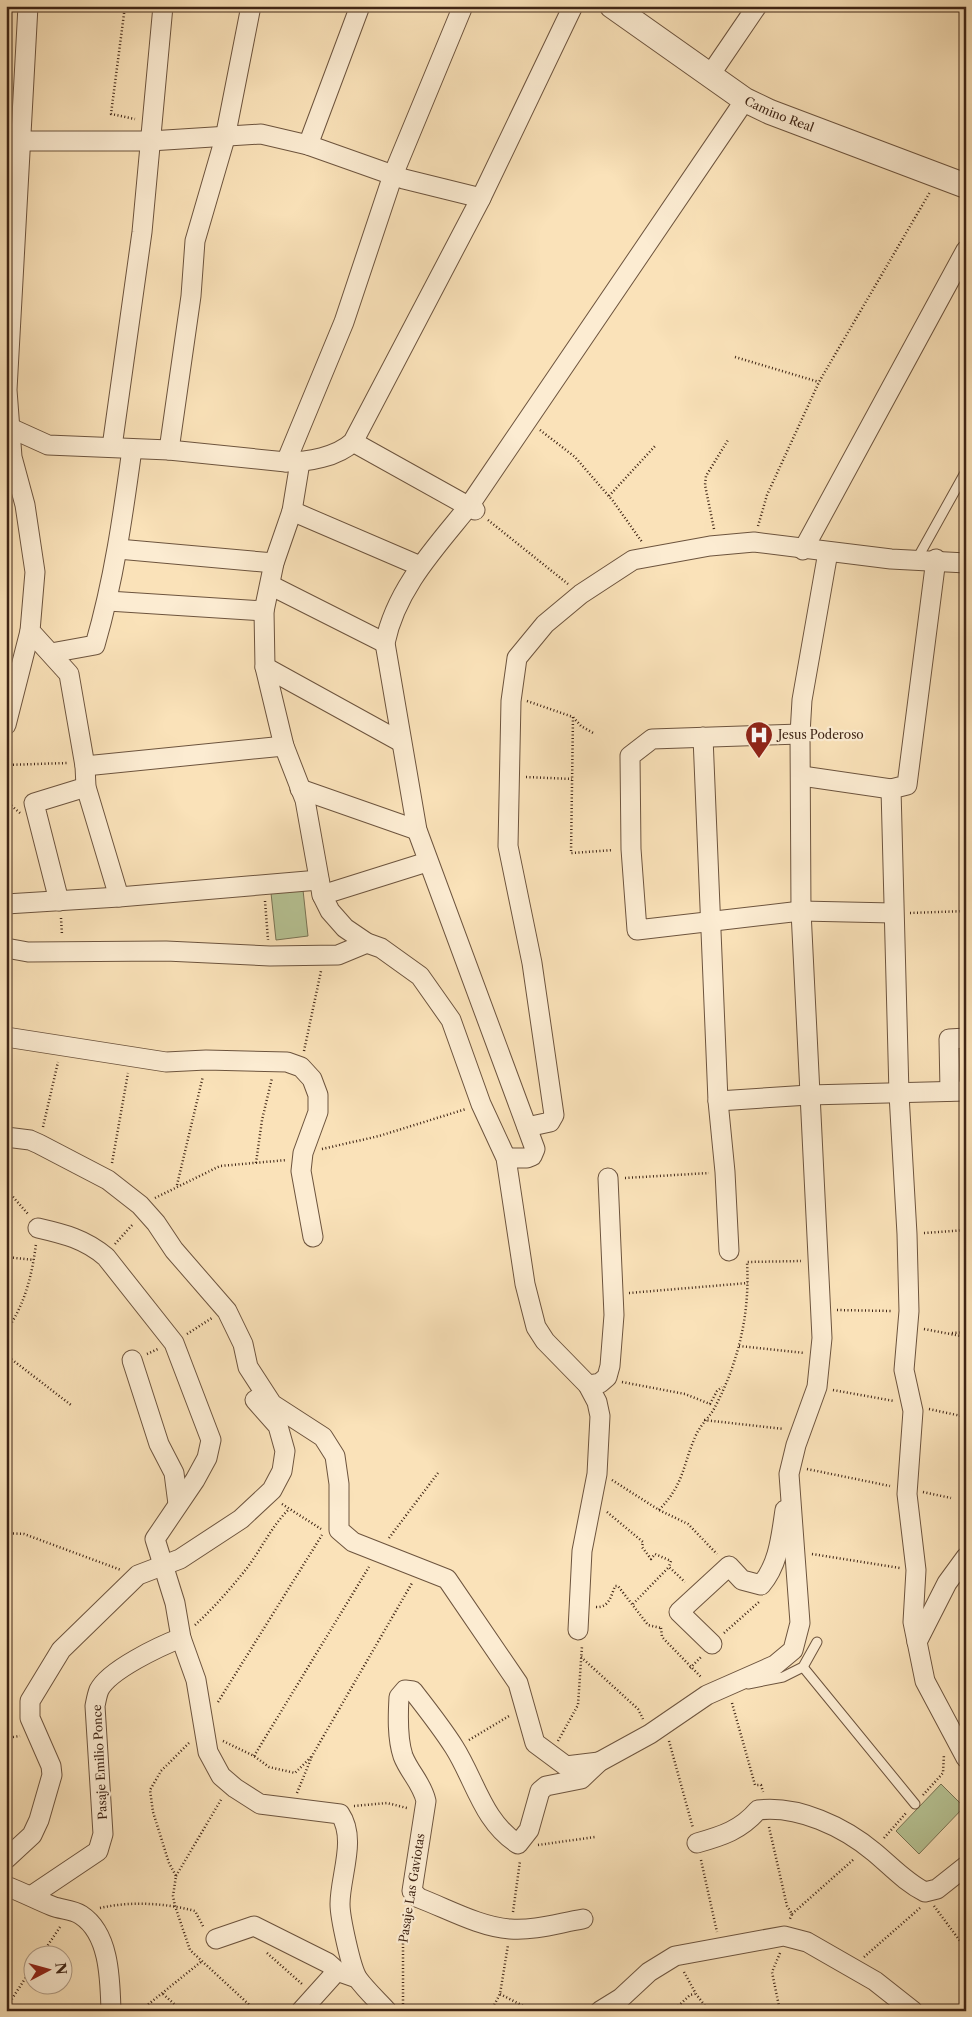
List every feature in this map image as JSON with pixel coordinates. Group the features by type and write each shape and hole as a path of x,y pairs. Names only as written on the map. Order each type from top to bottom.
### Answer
{"street":[{"path":"6,724 30,631 35,572 25,505 12,457 8,427 7,390 13,141 28,6"},
{"path":"112,447 142,232 163,6"},
{"path":"170,450 191,296 195,241 225,138 251,6"},
{"path":"308,145 360,6"},
{"path":"463,6 393,175 344,322 293,462 292,511 274,564 264,611 265,667 284,746 305,800 320,887 330,911 345,928 367,943 381,948 407,964 435,994 451,1020 481,1104 506,1158 525,1284 536,1327 545,1341 588,1386 597,1402 600,1416 596,1474 582,1551 578,1630"},
{"path":"8,427 48,445 170,450 293,462 344,450 353,442 481,198 573,6"},
{"name":"Camino Real","path":"612,6 745,100 770,112 966,186"},
{"path":"710,75 757,6"},
{"path":"506,1158 527,1158 532,1156 535,1149 417,830 385,643 388,627 403,594 420,566 472,508 527,420 745,100"},
{"path":"13,141 150,141 225,138 261,134 308,145 393,175 481,198"},
{"path":"803,550 966,250"},
{"path":"353,442 472,508"},
{"path":"51,653 95,645 108,601 118,550 132,448"},
{"path":"292,511 420,566"},
{"path":"527,1127 550,1122 554,1115 532,963 508,846 512,696 517,658 545,624 581,594 633,560 754,542 803,550 936,559 966,563"},
{"path":"118,550 274,564"},
{"path":"712,1644 679,1612 729,1566 742,1580 753,1584 761,1585 768,1577 780,1547 790,1470 802,1428 817,1387 821,1309 801,911 802,776 800,734 802,700 828,552"},
{"path":"802,776 891,789 907,785 936,559"},
{"path":"270,585 385,643"},
{"path":"108,601 264,611"},
{"path":"30,631 69,674 85,764 86,787 118,898"},
{"path":"265,667 401,742"},
{"path":"800,734 652,739 630,756 631,849 637,930 801,911 893,913"},
{"path":"703,736 718,1101 725,1172 729,1251"},
{"path":"85,764 284,746"},
{"path":"59,901 34,803 86,787"},
{"path":"300,789 417,830"},
{"path":"891,789 899,1094 907,1234 908,1319 904,1370 912,1405 908,1490 916,1570 913,1622 925,1680 966,1758"},
{"path":"6,904 118,898 263,884 320,887 428,862"},
{"path":"6,948 28,952 166,951 270,956 338,955 367,943"},
{"path":"6,1037 166,1062 206,1060 287,1062 301,1067 312,1079 318,1095 318,1112 303,1156 301,1171 313,1237"},
{"path":"718,1101 958,1091 949,1039 966,1038"},
{"path":"6,1137 30,1140 40,1144 108,1180 139,1204 156,1223 174,1250 227,1311 243,1344 255,1400 278,1426 284,1451 282,1471 268,1494 241,1519 180,1559 138,1575 61,1650 30,1701 30,1718 51,1766 52,1775 39,1820 32,1835 6,1859"},
{"path":"588,1386 600,1383 607,1377 610,1366 613,1294 608,1178"},
{"path":"38,1228 73,1236 95,1248 106,1257 174,1343 211,1440 207,1458 155,1539 174,1603 181,1638 196,1680 210,1733 208,1752 221,1776 260,1804 340,1814 347,1824 347,1845 340,1905 357,1978 386,2011"},
{"path":"132,1360 158,1444 174,1473 178,1504"},
{"path":"248,1367 272,1404 323,1437 335,1456 339,1484 339,1530 353,1542 377,1553 447,1579 518,1683 535,1742 566,1766 599,1762"},
{"path":"455,1748 486,1811 510,1838 518,1844 529,1830 540,1791 546,1786 581,1779 599,1762 657,1729 707,1695 775,1665 793,1650 800,1623 790,1470"},
{"path":"917,1642 948,1583 966,1556"},
{"name":"Pasaje Emilio Ponce","path":"31,1896 98,1851 103,1834 95,1706 99,1690 108,1679 152,1649 181,1638"},
{"name":"Pasaje Las Gaviotas","path":"412,1891 426,1801 424,1790 403,1757 400,1745 399,1697 404,1690 413,1691 455,1748"},
{"path":"697,1843 725,1835 747,1824 758,1810 771,1808 792,1810 824,1822 874,1851 911,1885 927,1896 966,1866"},
{"path":"6,1886 53,1906 77,1913 98,1934 109,1970 111,2011"},
{"path":"412,1891 419,1898 494,1926 510,1929 528,1929 583,1919"},
{"path":"216,1939 254,1926 328,1963 338,1971 357,1978"},
{"path":"600,2011 621,1998 649,1972 675,1956 720,1946 784,1936 807,1942 851,1967 875,1981 913,2011"},
{"path":"301,2011 338,1971"}],"lane":[{"path":"916,559 966,471"},
{"path":"728,1687 783,1677 803,1667 817,1642"},
{"path":"803,1667 915,1804"}],"path":[{"path":"125,6 111,114 152,122"},
{"path":"754,542 767,495 819,382 940,176"},
{"path":"735,357 819,382"},
{"path":"527,420 575,457 609,496 652,556"},
{"path":"717,546 705,485 706,476 728,440"},
{"path":"609,496 656,445"},
{"path":"472,508 527,548 581,594"},
{"path":"512,696 573,717 581,726 595,734"},
{"path":"573,717 571,853 631,849"},
{"path":"6,765 85,764"},
{"path":"509,776 572,779"},
{"path":"263,884 270,956"},
{"path":"59,901 64,952"},
{"path":"893,913 966,911"},
{"path":"301,1067 325,955"},
{"path":"40,1144 62,1046"},
{"path":"108,1180 131,1056"},
{"path":"177,1186 206,1060"},
{"path":"256,1163 262,1120 276,1062"},
{"path":"95,1248 103,1241 111,1248 134,1223 128,1217 139,1204 220,1166 303,1156 379,1136 481,1104"},
{"path":"608,1178 725,1172"},
{"path":"6,1189 18,1201 38,1228 34,1260 18,1314 6,1331"},
{"path":"907,1234 966,1230"},
{"path":"6,1257 34,1260"},
{"path":"659,1510 673,1495 684,1475 695,1437 704,1420 714,1409 739,1346 747,1315 747,1262 818,1261"},
{"path":"613,1294 748,1283"},
{"path":"821,1309 908,1319 947,1333 966,1337"},
{"path":"947,1333 966,1332"},
{"path":"739,1346 820,1355"},
{"path":"6,1355 71,1405"},
{"path":"607,1377 634,1386 685,1394 710,1404 717,1391 724,1386"},
{"path":"817,1387 966,1417"},
{"path":"704,1420 779,1429 802,1428"},
{"path":"790,1470 951,1498"},
{"path":"254,1756 377,1553 413,1510 438,1473"},
{"path":"596,1474 612,1480 659,1510 688,1524 729,1566"},
{"path":"216,1703 324,1531 268,1494"},
{"path":"590,1504 611,1514 643,1542 642,1547 651,1559 655,1554 672,1561 669,1567 633,1604"},
{"path":"181,1638 209,1612 247,1567 275,1522 289,1509"},
{"path":"6,1533 24,1534 89,1560 138,1575"},
{"path":"796,1551 916,1570"},
{"path":"669,1567 698,1594"},
{"path":"295,1799 312,1756 421,1569"},
{"path":"579,1606 601,1608 610,1602 614,1586 618,1586 648,1625 661,1628 662,1637 690,1668 712,1644 759,1602 768,1577"},
{"path":"550,1755 578,1706 581,1657 585,1630 578,1630"},
{"path":"581,1657 657,1729 697,1843 720,1946"},
{"path":"728,1687 754,1785 761,1785 764,1798 772,1799 768,1825 787,1906 792,1914 784,1936 774,1951 781,1952 772,1972 780,2011"},
{"path":"455,1748 524,1707"},
{"path":"176,1876 168,1863 153,1812 150,1790 161,1771 210,1733 254,1756 269,1767 295,1773 312,1756"},
{"path":"230,1784 176,1876 173,1896 190,1950 256,2011"},
{"path":"340,1814 357,1804 387,1803 396,1806"},
{"path":"529,1830 533,1846 595,1838"},
{"name":"Pasaje Las Gaviotas","path":"403,2011 403,1943 412,1891"},
{"path":"851,1967 927,1896 966,1949"},
{"path":"51,1944 77,1913 139,1904 175,1906 195,1912 204,1928 216,1939"},
{"path":"264,1950 315,1995"},
{"path":"675,1956 696,1994 709,2011"},
{"path":"140,2011 202,1961"},
{"path":"6,2008 22,1983"},
{"path":"163,1994 182,2011"},
{"path":"492,2011 500,1994 533,2011"},
{"path":"673,2011 690,1995 696,1994"}],"green space":[{"path":"303,890 308,936 276,940 271,893"},
{"path":"941,1784 964,1807 919,1854 896,1831"}],"place":[{"name":"Jesus Poderoso","path":"759,759"}]}
